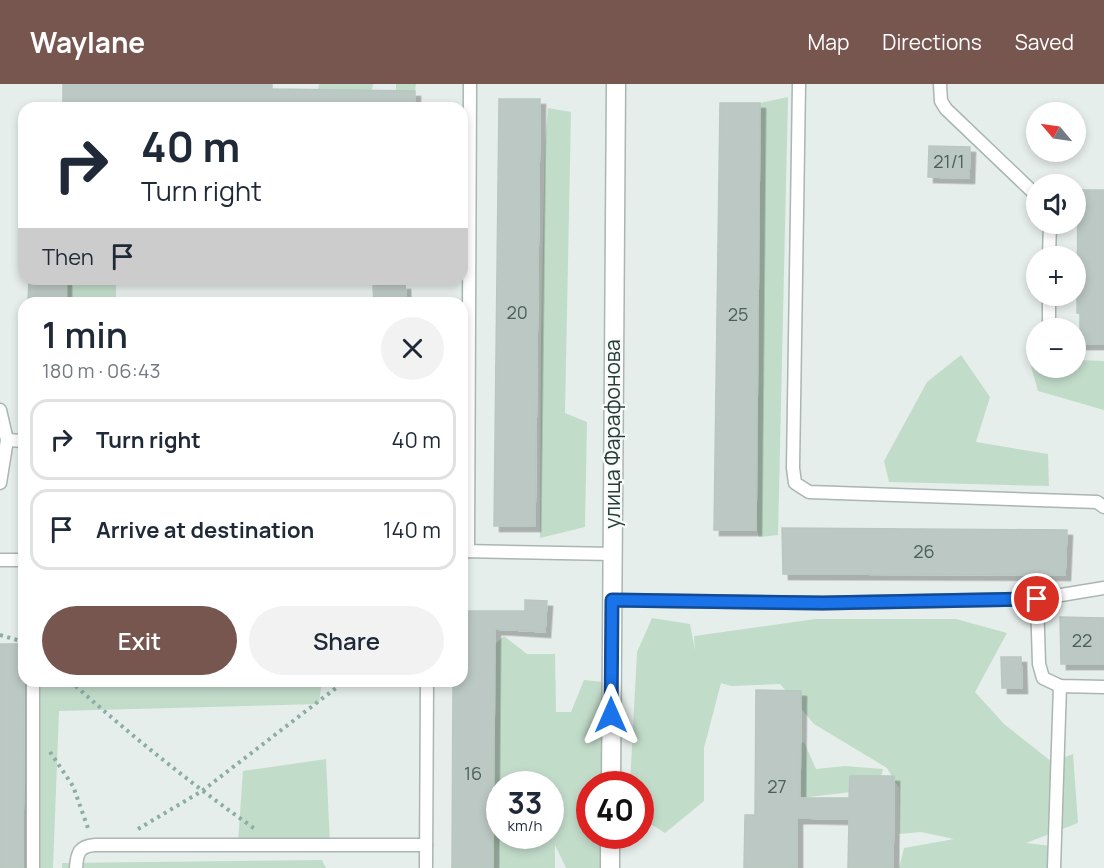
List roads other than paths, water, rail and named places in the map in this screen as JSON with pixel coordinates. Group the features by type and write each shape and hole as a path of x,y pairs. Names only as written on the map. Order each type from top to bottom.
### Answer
{"street":[{"name":"улица Фарафонова","path":"611,771 616,84"},
{"path":"610,849 610,868"}],"lane":[{"path":"468,271 470,84"},
{"path":"799,84 793,468 795,483 809,492 1097,502 1104,507"},
{"path":"940,84 941,100 946,109 1026,185"},
{"path":"0,410 7,440 0,483"},
{"path":"7,440 18,441"},
{"path":"468,551 612,555"},
{"path":"0,560 18,560"},
{"path":"612,600 823,603 1037,599 1104,588"},
{"path":"1037,599 1039,664 1043,678 1060,686 1104,687"},
{"path":"1054,868 1060,686"},
{"path":"33,687 33,868"},
{"path":"426,868 427,687"},
{"path":"76,868 76,855 80,849 95,845 426,845"}]}
